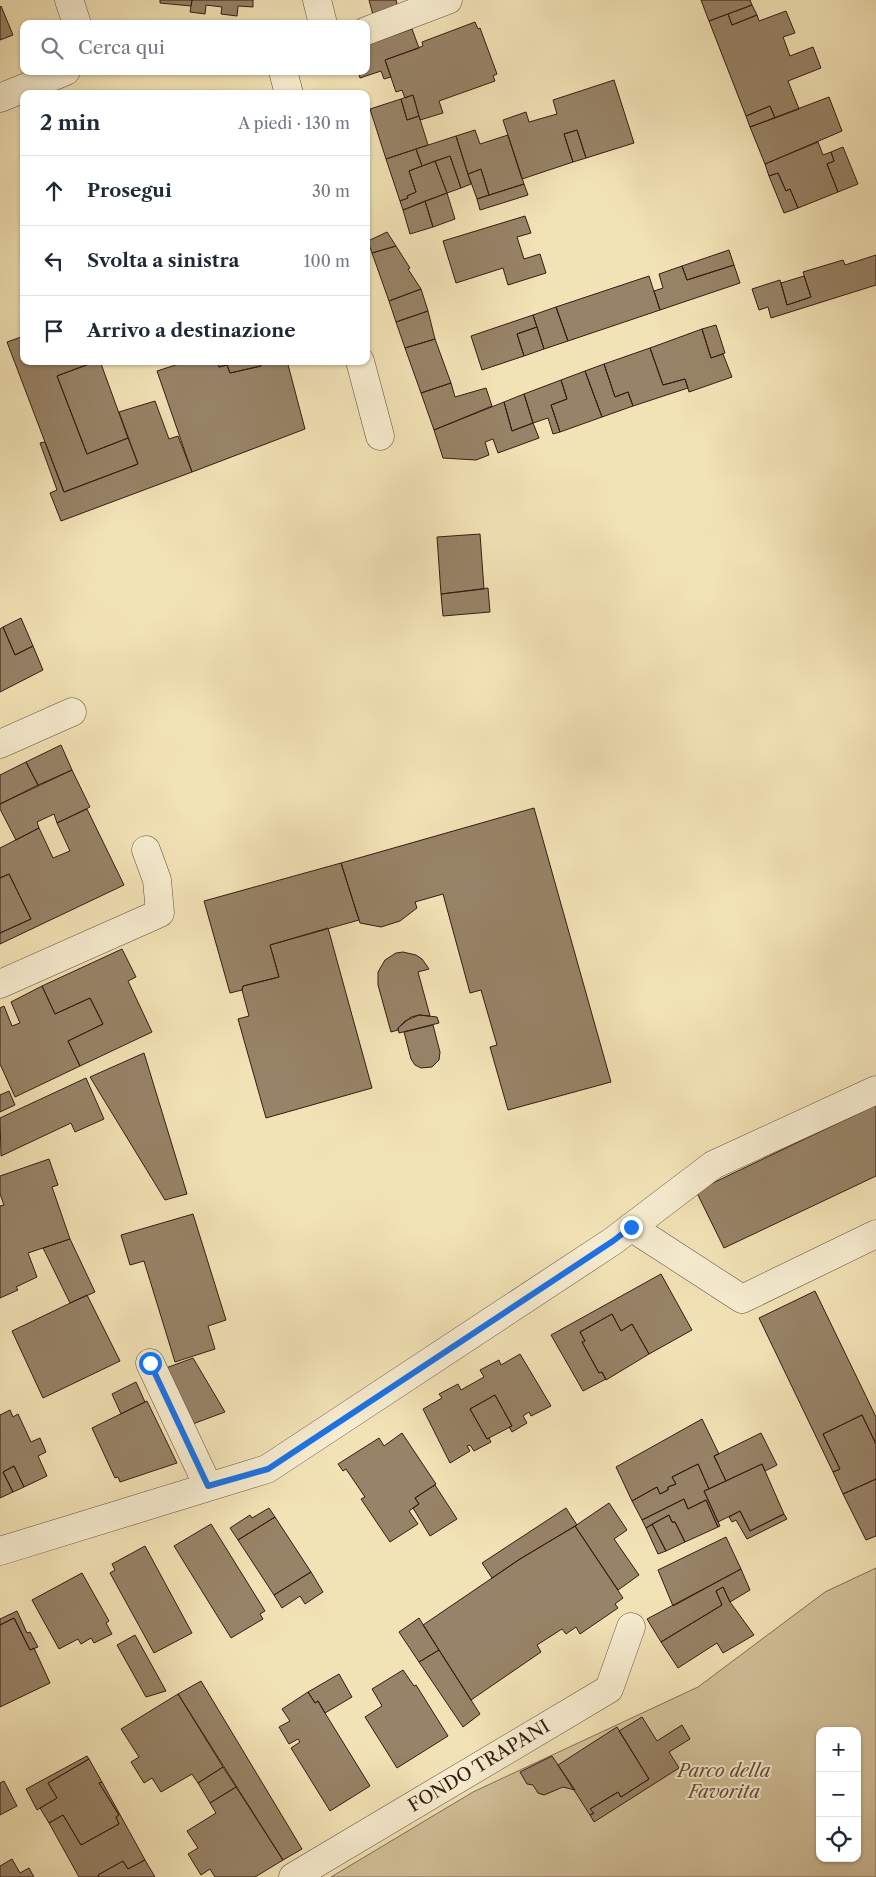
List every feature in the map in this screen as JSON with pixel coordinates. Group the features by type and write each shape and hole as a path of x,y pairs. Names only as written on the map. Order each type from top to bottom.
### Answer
{"street":[{"path":"69,0 76,20"},
{"path":"317,0 322,20"},
{"path":"370,29 448,0"},
{"path":"0,98 56,75"},
{"path":"283,75 287,90"},
{"path":"361,365 380,436"},
{"path":"0,744 72,712"},
{"path":"0,984 160,913 157,880 146,850"},
{"path":"0,1550 268,1469 605,1247 713,1165 876,1090"},
{"path":"631,1227 742,1299 876,1234"},
{"path":"150,1363 208,1486"},
{"name":"FONDO TRAPANI","path":"293,1877 609,1689 631,1627"}],"green space":[{"name":"Parco della Favorita","path":"876,1568 876,1877 331,1877 473,1792 698,1687 825,1592"}],"building":[{"path":"160,0 192,0 191,6 160,3"},
{"path":"192,0 253,0 253,7 238,6 237,16 221,14 222,7 206,5 205,14 190,12"},
{"path":"369,0 396,0 398,8 373,15"},
{"path":"701,0 750,0 752,5 709,21"},
{"path":"752,5 757,15 732,25 728,14"},
{"path":"0,7 13,35 0,40"},
{"path":"786,11 795,33 783,37 790,56 813,47 821,68 788,81 799,109 775,118 770,106 746,116 709,21 728,14 732,25 757,15 759,21"},
{"path":"475,22 478,29 480,28 497,74 493,76 495,81 439,101 443,113 420,120 413,95 405,98 402,90 396,92 385,60 423,46 422,42"},
{"path":"412,29 419,48 385,60 391,77 384,79 381,71 370,75 370,44"},
{"path":"614,80 634,143 586,158 577,130 564,134 573,162 522,179 503,120 526,112 529,122 557,114 553,100"},
{"path":"413,95 419,116 407,120 401,99"},
{"path":"829,97 842,131 765,164 750,127"},
{"path":"401,99 407,120 419,116 428,145 386,159 370,109"},
{"path":"770,106 775,118 750,127 746,116"},
{"path":"475,130 480,144 508,135 524,184 489,195 481,169 468,174 456,136"},
{"path":"577,130 586,158 573,162 564,134"},
{"path":"456,136 471,184 461,188 450,156 422,166 416,149"},
{"path":"818,142 823,155 831,152 834,161 827,164 838,192 798,208 790,189 786,191 778,173 769,176 765,164"},
{"path":"843,147 858,184 838,192 827,164 834,161 831,152"},
{"path":"416,149 422,166 409,171 416,192 400,201 386,159"},
{"path":"450,156 461,188 447,193 435,161"},
{"path":"435,161 447,193 403,210 400,201 416,192 409,171"},
{"path":"481,169 489,195 477,199 468,174"},
{"path":"778,173 786,191 790,189 798,208 784,213 769,176"},
{"path":"524,184 528,195 480,210 477,199"},
{"path":"447,193 455,219 433,227 425,201"},
{"path":"425,201 433,227 410,234 403,210"},
{"path":"525,216 531,233 517,237 524,259 540,254 546,273 508,285 503,268 456,283 443,241"},
{"path":"387,232 396,246 372,253 370,240"},
{"path":"396,246 421,289 389,301 372,253"},
{"path":"729,250 734,265 687,280 682,266"},
{"path":"876,255 876,285 771,318 768,307 759,310 752,289 780,280 787,305 811,297 803,272 843,260 845,265"},
{"path":"734,265 740,283 660,310 654,291 663,288 659,274 682,266 687,280"},
{"path":"649,276 660,310 568,341 556,307"},
{"path":"804,276 811,297 787,305 781,283"},
{"path":"421,289 428,311 396,322 389,301"},
{"path":"556,307 568,341 544,349 533,315"},
{"path":"428,311 435,339 405,348 396,322"},
{"path":"533,315 537,327 517,334 524,356 482,370 471,336"},
{"path":"716,325 725,353 711,358 702,329"},
{"path":"537,327 544,349 524,356 517,334"},
{"path":"702,329 711,358 723,354 732,377 689,392 685,379 663,385 650,348"},
{"path":"20,337 20,365 86,365 57,376 87,454 128,438 138,464 64,492 7,342"},
{"path":"435,339 451,383 421,393 405,348"},
{"path":"650,348 663,385 685,379 688,388 633,406 628,392 615,397 604,364"},
{"path":"604,364 615,397 628,392 633,406 602,417 585,371"},
{"path":"86,365 101,365 128,438 87,454 57,376"},
{"path":"176,365 218,365 219,367 227,365 230,373 260,365 288,365 305,429 192,472 157,371"},
{"path":"227,365 261,366 230,373"},
{"path":"585,371 602,417 560,432 551,405 567,399 561,380"},
{"path":"561,380 567,399 551,405 560,432 553,434 548,418 533,423 524,394"},
{"path":"451,383 455,397 486,388 492,406 434,430 421,393"},
{"path":"524,394 533,423 512,431 504,402"},
{"path":"155,401 169,439 178,436 192,472 61,521 50,493 57,490 40,443 45,442 64,492 138,464 119,412"},
{"path":"504,402 512,431 533,423 539,438 498,453 493,439 485,442 489,455 476,460 443,458 434,430"},
{"path":"480,534 484,589 441,594 437,537"},
{"path":"488,588 490,612 443,616 441,594"},
{"path":"21,618 33,646 15,655 3,627"},
{"path":"3,627 15,655 33,646 43,670 0,692 0,629"},
{"path":"61,745 72,770 38,785 26,762"},
{"path":"26,762 38,785 0,804 0,775"},
{"path":"72,770 90,807 57,823 54,814 37,822 39,828 16,840 0,809 0,804"},
{"path":"534,808 611,1082 508,1110 490,1047 497,1045 481,990 470,993 443,894 415,902 417,908 400,921 381,927 360,923 341,863"},
{"path":"87,809 124,885 0,944 0,933 31,919 9,874 0,878 0,848 39,828 53,858 70,851 57,823"},
{"path":"341,863 359,920 270,945 279,977 243,986 242,990 230,993 204,901"},
{"path":"9,874 31,919 0,933 0,878"},
{"path":"328,928 372,1088 266,1118 238,1019 249,1016 242,990 243,986 279,977 270,945"},
{"path":"122,949 136,977 128,981 152,1032 80,1066 68,1041 103,1024 90,998 55,1014 42,986"},
{"path":"403,952 416,955 422,959 429,969 418,972 430,1016 419,1015 411,1017 398,1030 391,1032 378,985 378,972 385,960 396,953"},
{"path":"42,986 55,1014 90,998 103,1024 68,1041 80,1066 15,1097 0,1064 0,1008 4,1006 12,1026 20,1023 11,1002"},
{"path":"419,1015 437,1017 439,1023 399,1033 398,1028 405,1021"},
{"path":"433,1025 440,1052 439,1060 432,1067 421,1068 415,1065 411,1059 404,1032"},
{"path":"144,1053 187,1194 165,1200 90,1077"},
{"path":"86,1078 104,1119 75,1132 71,1123 1,1156 0,1118"},
{"path":"9,1091 15,1105 0,1112 0,1095"},
{"path":"876,1105 876,1176 724,1248 696,1191"},
{"path":"49,1159 58,1185 52,1187 70,1239 28,1253 37,1277 16,1287 18,1290 0,1298 0,1206 4,1205 0,1194 0,1176"},
{"path":"193,1214 226,1320 208,1326 215,1349 175,1362 144,1261 130,1265 121,1235"},
{"path":"70,1239 95,1292 70,1303 43,1248"},
{"path":"661,1274 692,1330 649,1354 632,1324 621,1331 612,1314 580,1332 585,1341 582,1342 599,1373 602,1372 606,1379 583,1391 551,1335"},
{"path":"815,1291 876,1417 876,1444 862,1415 823,1434 840,1469 833,1472 759,1318"},
{"path":"87,1295 120,1361 43,1398 12,1331"},
{"path":"612,1314 621,1331 632,1324 649,1354 606,1380 602,1372 599,1373 582,1342 585,1341 580,1332"},
{"path":"520,1354 551,1406 531,1416 529,1412 523,1416 527,1423 512,1432 509,1427 512,1426 495,1395 470,1409 487,1439 489,1438 491,1442 474,1451 470,1445 467,1446 470,1451 450,1463 423,1409 442,1398 439,1394 458,1384 461,1390 484,1377 480,1370 499,1360 501,1365"},
{"path":"193,1358 225,1412 190,1425 166,1368"},
{"path":"136,1382 145,1402 121,1414 112,1394"},
{"path":"495,1395 512,1426 487,1439 470,1409"},
{"path":"147,1401 177,1463 120,1482 118,1477 115,1478 92,1428"},
{"path":"10,1410 13,1417 18,1414 31,1442 40,1438 46,1452 38,1456 47,1476 24,1487 14,1466 3,1472 13,1492 0,1498 0,1415"},
{"path":"862,1415 876,1444 876,1479 843,1494 833,1472 840,1469 823,1434"},
{"path":"702,1419 719,1454 714,1456 726,1481 709,1489 698,1464 672,1477 676,1484 668,1487 668,1490 660,1494 657,1487 632,1501 616,1467"},
{"path":"402,1433 436,1484 415,1498 419,1504 409,1511 418,1524 390,1542 361,1499 365,1497 346,1469 343,1471 338,1464 379,1438 384,1446"},
{"path":"761,1433 777,1465 765,1471 762,1464 726,1481 714,1456"},
{"path":"698,1464 709,1489 704,1491 720,1526 718,1527 706,1500 688,1509 684,1499 642,1520 632,1501 657,1487 660,1494 668,1490 668,1487 676,1484 672,1477"},
{"path":"762,1464 784,1514 750,1531 740,1511 718,1522 704,1491"},
{"path":"14,1466 24,1487 13,1492 3,1472"},
{"path":"876,1479 876,1536 866,1540 843,1494"},
{"path":"435,1485 457,1519 430,1536 413,1508 419,1504 415,1498"},
{"path":"684,1499 688,1509 706,1500 718,1527 685,1542 675,1522 672,1522 669,1515 646,1528 642,1520"},
{"path":"609,1503 627,1530 614,1539 639,1575 618,1590 575,1526"},
{"path":"269,1508 275,1517 238,1540 230,1528 250,1515 252,1518"},
{"path":"566,1508 577,1525 492,1578 482,1563"},
{"path":"740,1511 750,1531 784,1514 787,1519 747,1539 736,1520 732,1522 729,1517"},
{"path":"669,1515 672,1522 675,1522 685,1542 666,1551 652,1524"},
{"path":"275,1517 311,1572 274,1595 238,1540"},
{"path":"211,1524 265,1611 260,1614 263,1619 231,1638 174,1546"},
{"path":"652,1524 666,1551 658,1554 646,1528"},
{"path":"575,1526 623,1598 615,1604 618,1608 580,1634 576,1627 566,1634 562,1629 537,1645 541,1652 471,1700 423,1625 520,1559"},
{"path":"726,1537 741,1569 673,1606 658,1570"},
{"path":"145,1546 192,1633 154,1653 110,1573 115,1570 112,1564"},
{"path":"741,1569 750,1590 730,1602 723,1587 716,1591 722,1605 661,1642 647,1619"},
{"path":"311,1572 323,1592 305,1604 300,1596 282,1608 274,1595"},
{"path":"82,1573 109,1621 106,1623 112,1634 94,1643 91,1638 81,1644 78,1639 59,1649 32,1600"},
{"path":"723,1587 730,1602 754,1635 723,1653 717,1643 678,1668 661,1642 722,1605 716,1591"},
{"path":"17,1611 27,1633 30,1632 38,1647 30,1650 14,1618 0,1625 0,1619"},
{"path":"14,1618 30,1650 34,1648 50,1683 0,1707 0,1625"},
{"path":"419,1618 439,1650 419,1662 399,1632"},
{"path":"135,1635 166,1691 146,1697 117,1645"},
{"path":"439,1650 480,1714 463,1727 419,1662"},
{"path":"403,1670 414,1686 416,1685 448,1736 397,1768 365,1717 382,1706 372,1689"},
{"path":"339,1674 352,1697 325,1713 318,1701 315,1703 308,1692"},
{"path":"201,1681 302,1849 283,1860 178,1694"},
{"path":"308,1692 315,1703 318,1701 370,1786 330,1811 291,1748 300,1742 298,1739 289,1744 279,1727 290,1721 282,1709"},
{"path":"178,1694 223,1767 198,1783 192,1774 161,1792 152,1778 144,1783 131,1762 139,1757 121,1729"},
{"path":"642,1717 657,1741 682,1725 690,1739 669,1752 679,1768 594,1822 590,1815 594,1813 590,1809 618,1792 621,1797 649,1779 619,1731"},
{"path":"617,1727 649,1779 621,1797 618,1792 590,1809 594,1813 590,1815 558,1765"},
{"path":"87,1756 89,1759 48,1783 57,1798 37,1810 26,1789"},
{"path":"552,1756 575,1790 563,1787 544,1795 538,1793 533,1785 527,1784 520,1772"},
{"path":"89,1759 102,1782 99,1783 119,1815 116,1817 119,1824 81,1845 63,1815 49,1823 40,1808 57,1798 48,1783"},
{"path":"223,1767 236,1787 210,1803 198,1783"},
{"path":"4,1781 17,1806 0,1815 0,1783"},
{"path":"102,1782 145,1860 128,1869 123,1861 98,1875 99,1877 79,1877 49,1823 63,1815 81,1845 119,1824 116,1817 119,1815 99,1783"},
{"path":"236,1787 283,1860 255,1877 215,1877 210,1869 201,1875 188,1854 198,1848 187,1831 216,1813 210,1803"},
{"path":"12,1859 20,1873 29,1868 34,1877 0,1877 0,1866"},
{"path":"145,1860 155,1877 99,1877 98,1875 123,1861 128,1869"}],"route":[{"path":"150,1363 208,1486 268,1469 613,1241 631,1227"}]}
